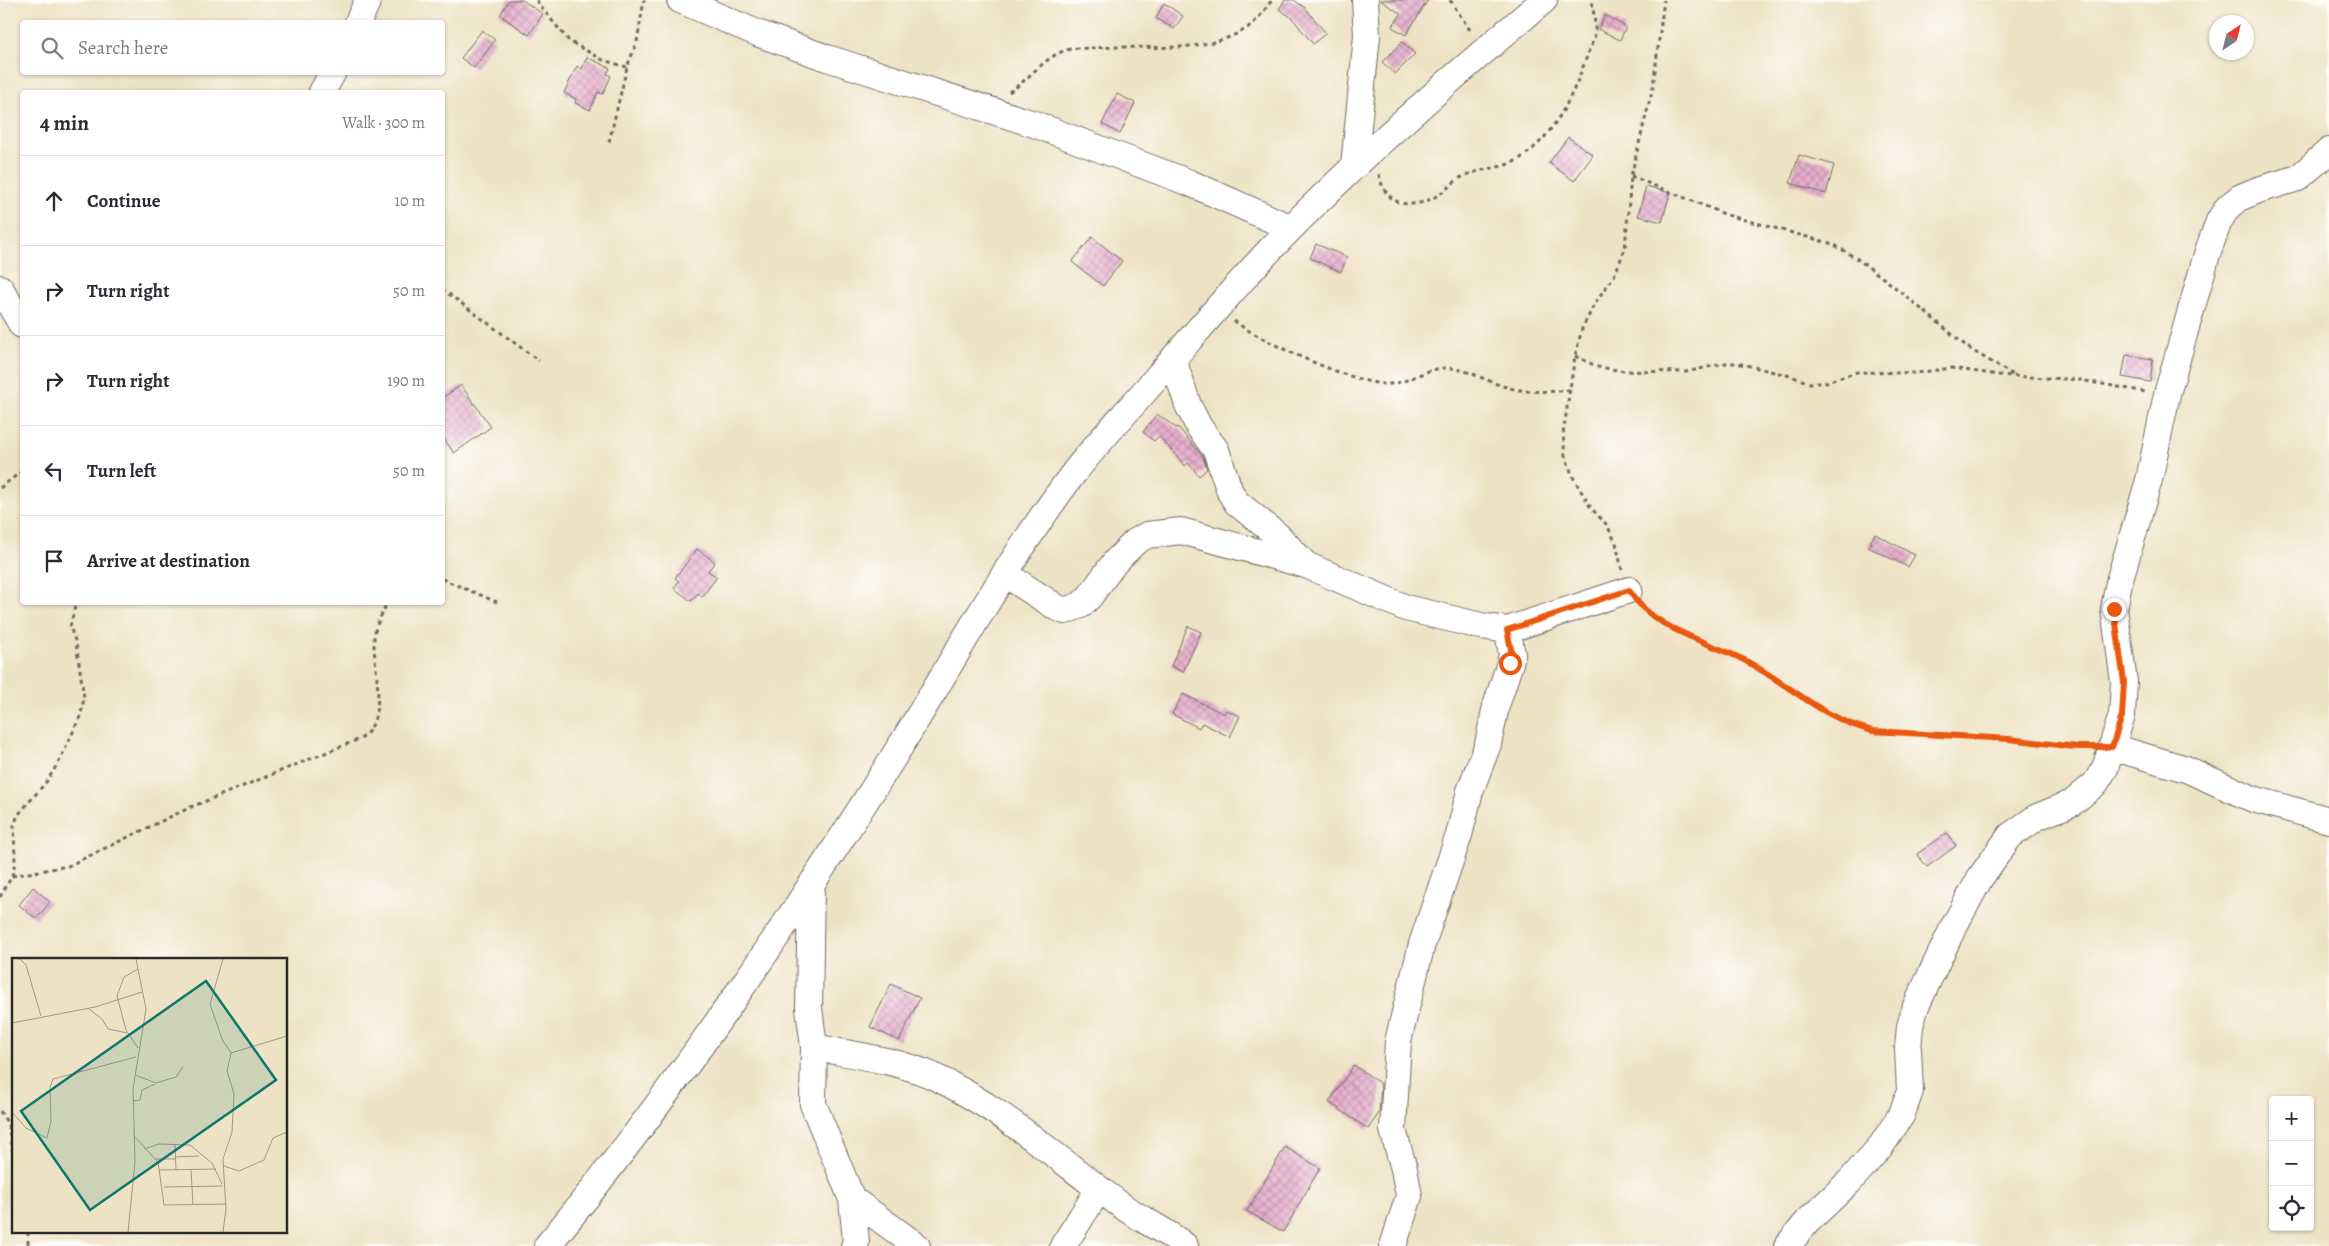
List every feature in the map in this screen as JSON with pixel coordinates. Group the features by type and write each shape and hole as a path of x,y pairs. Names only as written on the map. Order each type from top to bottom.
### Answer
{"street":[{"path":"359,20 368,0"},
{"path":"680,0 756,33 1034,124 1190,183 1291,228"},
{"path":"1354,166 1367,36 1368,19 1365,0"},
{"path":"547,1246 588,1196 660,1101 811,886 1005,574 1074,474 1217,306 1291,228 1378,143 1544,0"},
{"path":"323,90 331,75"},
{"path":"1787,1246 1808,1221 1850,1182 1881,1146 1902,1114 1910,1091 1908,1049 1910,1026 1916,1006 1953,928 1980,878 2010,836 2037,817 2072,803 2095,784 2105,768 2122,716 2124,682 2114,609 2119,582 2149,480 2167,394 2208,251 2219,221 2228,207 2239,198 2258,190 2298,178 2329,151"},
{"path":"0,288 20,323"},
{"path":"1173,359 1188,405 1199,426 1216,450 1230,492 1242,508 1277,535 1306,565"},
{"path":"1005,574 1065,611 1081,605 1115,562 1135,542 1147,535 1181,531 1306,565 1406,608 1481,626 1507,630 1629,590"},
{"path":"1393,1246 1409,1196 1404,1169 1393,1130 1398,1041 1422,944 1459,835 1470,791 1488,744 1496,706 1510,663 1512,654 1507,630"},
{"path":"2112,747 2186,769 2253,799 2329,820"},
{"path":"811,886 809,1008 814,1047 813,1104 852,1199 856,1242 854,1246"},
{"path":"814,1047 892,1064 931,1075 966,1093 1040,1144 1100,1189 1185,1246"},
{"path":"1062,1246 1100,1189"},
{"path":"852,1199 917,1246"}],"path":[{"path":"537,0 568,41 602,60 627,67"},
{"path":"609,142 627,67 637,42 644,0"},
{"path":"977,105 1006,94 1035,72 1049,58 1071,49 1116,46 1166,47 1199,44 1221,39 1244,30 1257,20 1272,0"},
{"path":"1450,0 1484,50"},
{"path":"1378,143 1380,180 1386,192 1395,202 1407,205 1423,202 1438,195 1464,176 1518,160 1534,148 1555,124 1573,89 1595,34 1592,0"},
{"path":"1664,0 1653,87 1631,176 1626,249 1614,276 1595,303 1582,329 1575,356 1563,434 1565,456 1574,479 1592,508 1606,525 1616,543 1619,564 1629,590 1644,609 1658,619 1701,642 1744,660 1835,717 1856,727 1873,731 2009,739 2075,747 2112,747"},
{"path":"1631,176 1727,215 1833,244 1859,260 1891,284 1970,349 2014,375"},
{"path":"445,291 539,361"},
{"path":"1217,306 1236,323 1263,337 1327,367 1358,379 1385,384 1400,382 1424,372 1444,368 1464,371 1506,387 1538,392 1570,390"},
{"path":"1575,356 1598,367 1624,371 1686,372 1726,363 1738,363 1816,384 1857,372 1917,373 1951,368 2080,380 2131,391 2167,394"},
{"path":"0,488 20,473"},
{"path":"445,579 497,602"},
{"path":"0,897 12,876 16,850 14,824 18,815 47,781 60,760 81,715 84,697 76,643 70,627 75,605"},
{"path":"12,876 68,866 191,807 362,738 373,727 377,694 374,636 386,605"},
{"path":"0,1111 8,1124 12,1147"}],"building":[{"path":"509,0 522,0 543,14 529,35 500,15"},
{"path":"1285,0 1294,0 1304,7 1326,33 1313,44 1292,18 1279,9"},
{"path":"1380,0 1428,0 1406,35 1392,27 1401,14"},
{"path":"1164,3 1183,16 1174,29 1156,18"},
{"path":"1605,15 1626,27 1620,40 1598,29"},
{"path":"482,30 495,40 474,68 461,58"},
{"path":"1402,42 1415,54 1395,74 1382,62"},
{"path":"587,57 610,68 607,74 611,76 603,94 598,92 590,110 575,103 576,99 564,93 577,66 582,69"},
{"path":"1117,94 1135,103 1120,134 1102,124"},
{"path":"1568,137 1593,155 1574,181 1549,163"},
{"path":"1799,155 1834,165 1826,194 1790,183"},
{"path":"1646,186 1670,193 1662,222 1638,216"},
{"path":"1092,237 1122,261 1103,286 1072,262"},
{"path":"1316,244 1347,257 1341,272 1310,258"},
{"path":"2126,355 2153,359 2150,382 2122,377"},
{"path":"461,385 491,427 454,453 445,440 445,396"},
{"path":"1157,414 1176,428 1178,427 1203,457 1207,469 1199,476 1188,463 1185,466 1159,436 1154,441 1143,432"},
{"path":"1875,534 1915,555 1908,567 1868,547"},
{"path":"697,549 715,562 708,571 717,577 702,597 698,593 691,601 674,588 679,581 675,578"},
{"path":"1188,626 1201,632 1183,672 1171,666"},
{"path":"1183,694 1224,714 1226,710 1240,716 1230,737 1202,723 1199,728 1172,714"},
{"path":"1947,833 1956,846 1927,867 1917,854"},
{"path":"33,887 50,902 36,919 19,905"},
{"path":"891,984 920,998 899,1041 870,1027"},
{"path":"1354,1065 1381,1084 1379,1113 1368,1129 1329,1102"},
{"path":"1285,1147 1320,1168 1283,1232 1247,1211"}],"route":[{"path":"1510,663 1512,654 1507,630 1629,590 1634,599 1658,619 1701,642 1744,660 1811,703 1856,727 1873,731 1966,738 2009,739 2075,747 2112,747 2122,716 2124,682 2114,609"}]}
